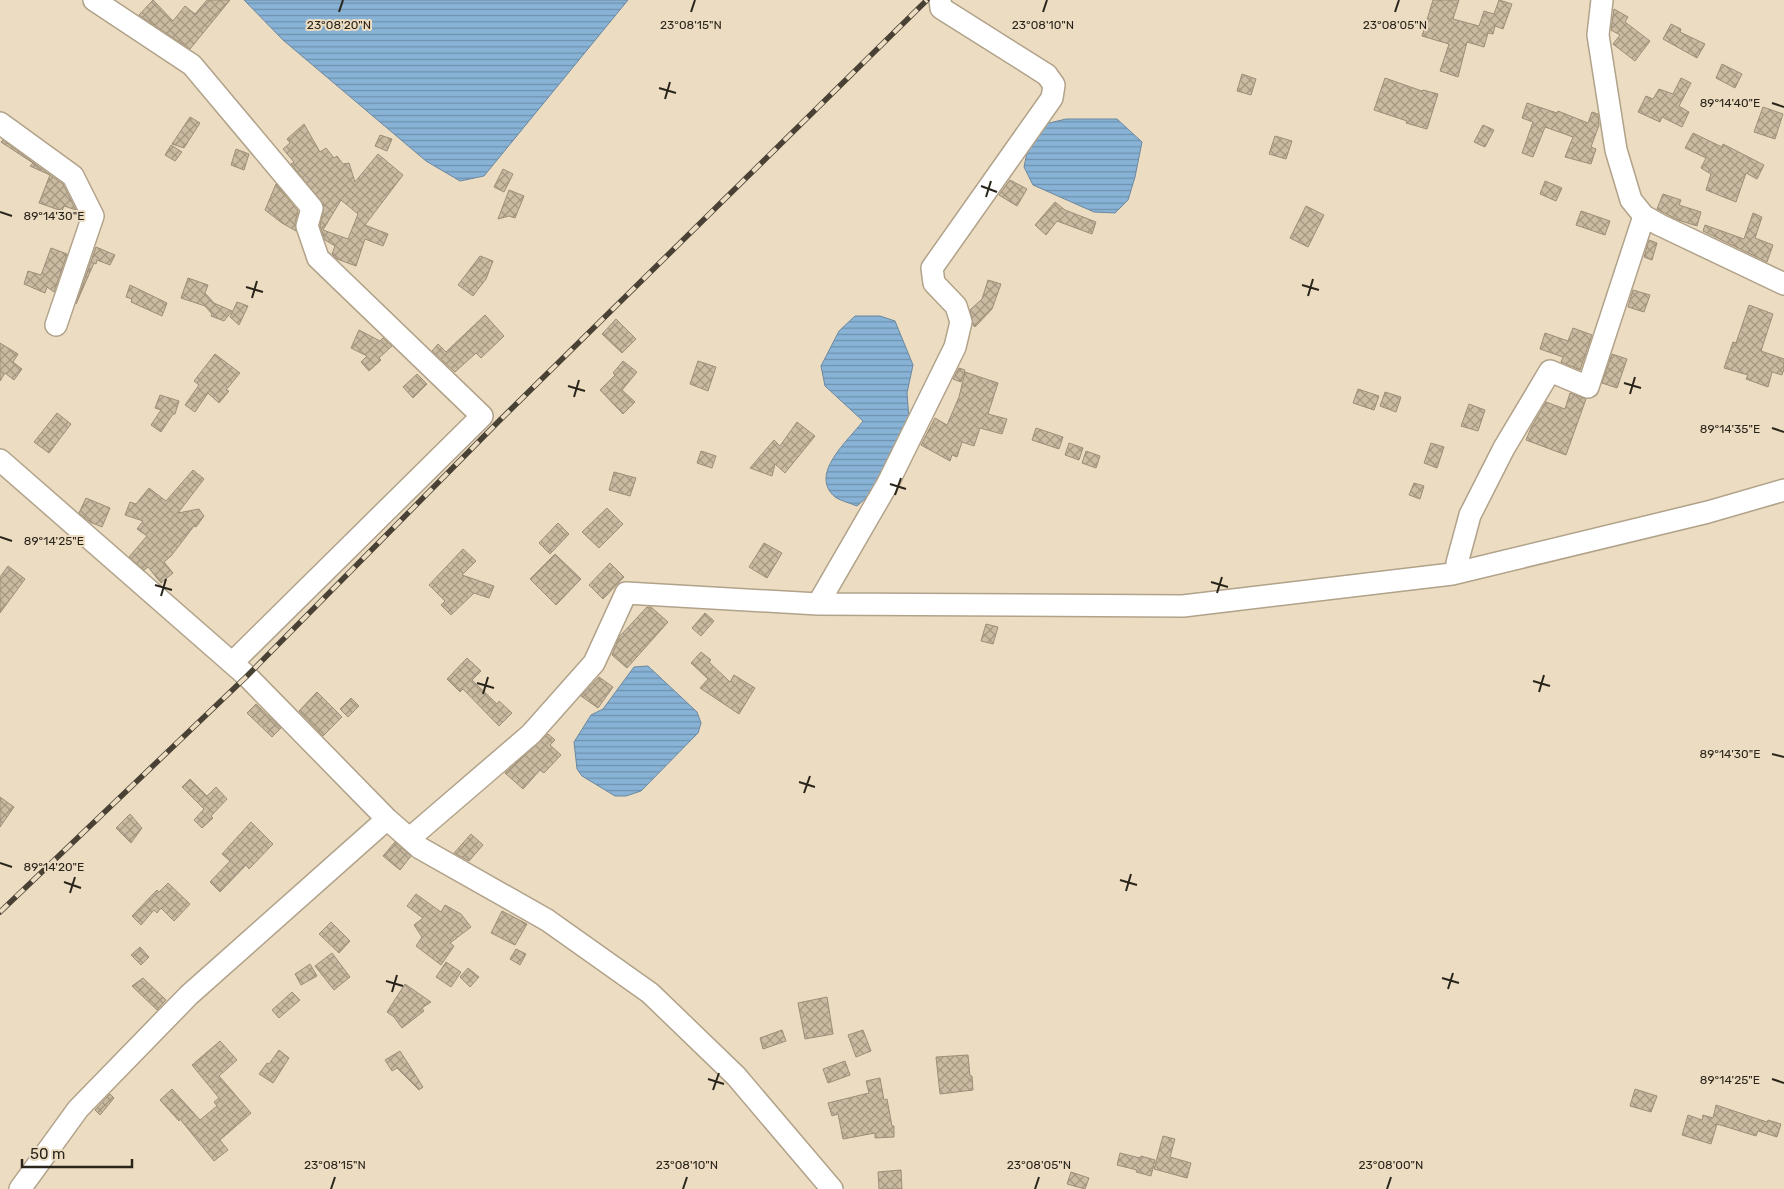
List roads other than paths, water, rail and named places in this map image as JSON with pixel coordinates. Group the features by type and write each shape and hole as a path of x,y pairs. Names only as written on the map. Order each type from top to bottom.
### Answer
{"street":[{"path":"94,0 192,65 312,208 307,226 318,258 482,416 232,663"},
{"path":"818,604 888,483 955,347 961,322 956,306 934,283 932,268 1052,98 1054,85 1047,76 941,8 940,0"},
{"path":"1602,0 1598,35 1616,150 1631,200 1644,216 1660,225 1784,284"},
{"path":"0,123 72,176 93,216 56,325"},
{"path":"1457,563 1470,515 1504,448 1550,372 1588,387 1644,216"},
{"path":"0,460 232,663 387,819 420,848 547,920 650,993 736,1076 832,1189"},
{"path":"410,838 531,734 594,663 626,593 818,604 1184,606 1452,574 1708,512 1784,490"},
{"path":"20,1189 78,1109 189,995 387,819"}],"water":[{"path":"244,0 628,0 484,176 460,181 426,161 283,40"},
{"path":"1066,119 1117,119 1142,142 1128,200 1115,213 1094,212 1033,185 1024,167 1029,143 1045,124"},
{"path":"855,316 880,316 895,321 913,365 907,393 909,419 885,481 857,506 835,497 828,488 826,478 828,468 841,447 863,421 825,386 821,366 839,331"},
{"path":"648,666 697,712 701,723 698,733 641,791 626,796 615,796 582,776 577,769 574,742 591,715 603,709 634,667"}],"railway":[{"path":"0,912 247,676 497,423 927,0"}]}
